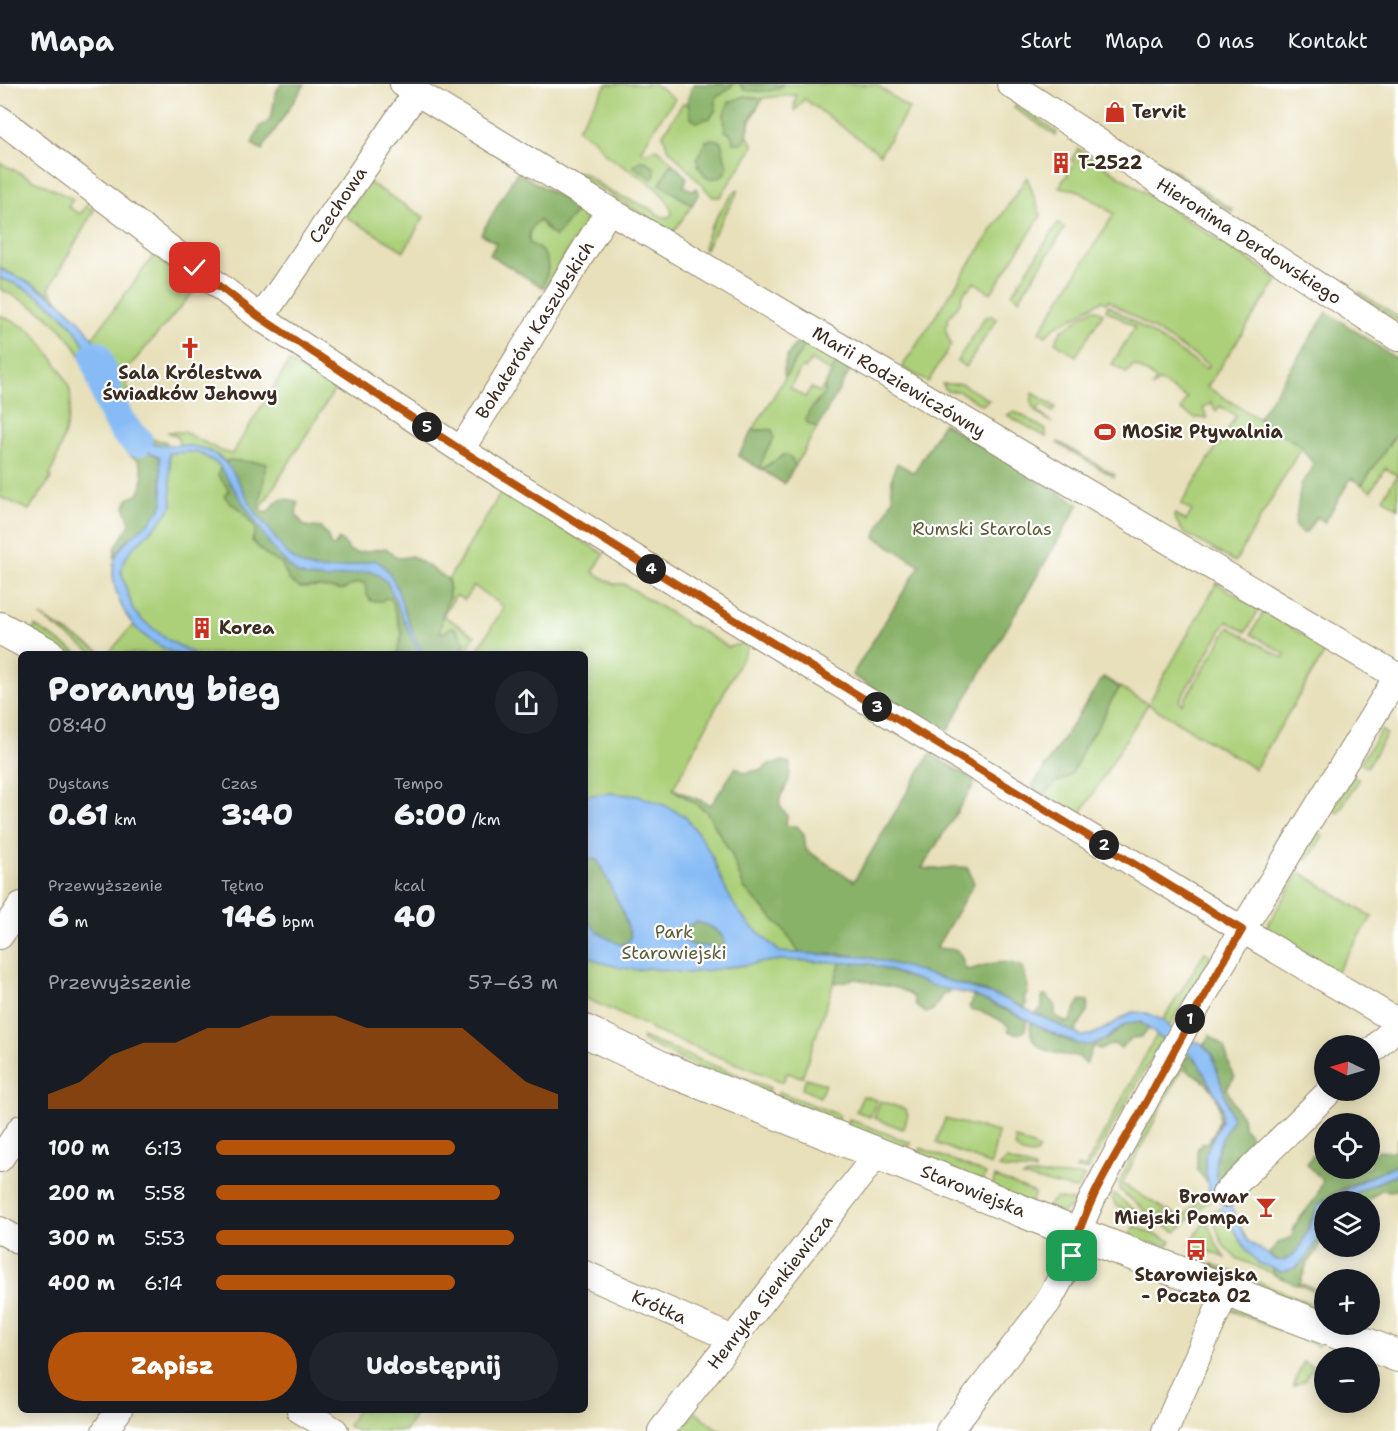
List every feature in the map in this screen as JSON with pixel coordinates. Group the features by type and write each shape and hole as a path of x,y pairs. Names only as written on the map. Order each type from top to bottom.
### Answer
{"main road":[{"path":"0,628 42,651"},
{"name":"Starowiejska","path":"588,1032 663,1068 878,1154 1398,1356"}],"street":[{"name":"Hieronima Derdowskiego","path":"1010,84 1398,338"},
{"name":"Marii Rodziewiczówny","path":"409,88 609,210 1398,676"},
{"name":"Czechowa","path":"261,318 409,88"},
{"path":"0,119 261,318 461,450 1242,930 1393,1019 1398,1025 1380,1043"},
{"name":"Bohaterów Kaszubskich","path":"461,450 609,210"},
{"path":"949,1431 1048,1302 1068,1265 1077,1233 1093,1197 1185,1027 1398,676"},
{"path":"0,936 18,909"},
{"path":"1225,1194 1320,1101"},
{"path":"0,1160 18,1133"},
{"name":"Henryka Sienkiewicza","path":"662,1431 878,1154"},
{"path":"0,1230 18,1240"},
{"name":"Krótka","path":"588,1275 733,1339"},
{"path":"1165,1431 1227,1289"},
{"path":"105,1431 117,1413"},
{"path":"305,1413 335,1431"}],"green space":[{"path":"281,84 305,84 262,150 252,144 260,126 267,123 272,114 276,92"},
{"path":"607,84 655,84 675,99 641,150 645,153 656,149 663,153 674,165 670,165 660,184 692,205 673,233 576,174 582,172 611,192 649,208 662,217 672,214 669,205 655,188 608,156 594,140 577,129"},
{"path":"693,84 876,84 909,109 880,154 804,99 795,111 796,95 763,98 748,130 747,135 753,144 751,151 720,197 713,197 667,147 663,134 683,103 686,104"},
{"path":"693,84 734,84 721,95 716,96 716,110 710,118 696,122 691,118 687,101"},
{"path":"740,84 784,84 776,89 759,91 744,90"},
{"path":"745,96 762,99 750,119 746,140 733,143 731,134 725,131 724,114 729,102"},
{"path":"1016,104 1057,132 1055,135 1014,108"},
{"path":"713,139 720,141 723,146 728,165 725,172 718,178 707,178 698,166 697,158 706,141"},
{"path":"1138,148 1188,180 1184,181 1140,153"},
{"path":"1078,149 1278,279 1207,387 1302,446 1235,562 1183,532 1174,517 1175,514 1186,521 1192,511 1181,504 1236,416 1220,406 1216,411 1211,403 1203,408 1207,418 1195,418 1181,410 1187,398 1159,381 1152,388 1156,379 1134,365 1126,373 1112,364 1135,327 1106,310 1108,305 1206,369 1209,365 1108,300 1056,326 1046,336 1039,332 1114,214 1077,190 1059,187 1075,163 1071,160"},
{"path":"640,161 645,161 654,167 655,175 652,179 633,166"},
{"path":"0,163 73,199 68,207 80,214 86,206 94,210 49,289 62,305 47,292 0,268"},
{"path":"670,165 674,165 687,178 684,186 693,191 696,188 699,193 692,205 660,184"},
{"path":"517,172 579,208 555,237 539,220 530,231 530,244 542,252 547,262 547,274 542,287 490,255 496,243 481,234"},
{"path":"1027,177 1041,216 991,293 974,282 969,289 967,288 962,300 947,320 945,328 951,345 928,382 902,367"},
{"path":"368,182 424,217 404,251 345,216"},
{"path":"1195,185 1233,210 1232,212 1195,189"},
{"path":"736,190 739,190 704,251 711,228"},
{"path":"579,208 583,211 586,221 545,288 542,287 548,266 542,254 530,244 530,231 539,220 548,232 555,236"},
{"path":"1058,223 1065,228 1019,299 1012,294"},
{"path":"154,255 183,277 182,280 196,289 123,374 132,399 125,396 114,396 101,355 92,339"},
{"path":"0,278 28,290 64,317 82,341 106,399 102,401 97,394 87,368 71,341 40,311 0,289"},
{"path":"1359,292 1398,317 1397,321 1358,295"},
{"path":"1094,309 1103,313 1076,356 1055,342 1062,329"},
{"path":"1327,312 1398,360 1398,431 1362,485 1351,478 1325,522 1316,517 1306,533 1301,533 1295,526 1301,484 1311,472 1313,463 1301,446 1258,419"},
{"path":"0,315 34,334 59,368 70,391 68,422 50,476 52,477 29,510 0,497"},
{"path":"992,316 997,319 966,367 957,361 985,317"},
{"path":"801,340 806,343 785,377 784,367 787,357"},
{"path":"806,343 837,361 832,373 811,360 805,369 802,367 790,388 805,397 811,388 820,392 825,385 824,394 814,404 812,426 817,428 795,466 792,459 775,460 761,469 759,468 769,445 772,430 753,430"},
{"path":"837,361 851,369 817,428 807,423 806,418 824,394 825,385"},
{"path":"289,362 335,389 257,514 397,578 420,651 111,651 134,626 133,608 123,578 122,565 138,543 169,452 198,452 218,464 253,509 227,463 205,450 180,445 177,436 167,432 184,432 221,451 232,454"},
{"path":"942,384 962,384 989,400 982,405 959,391 947,391"},
{"path":"1033,393 1056,407 1053,412 1041,404 1037,411 1052,423 1033,408"},
{"path":"121,406 138,432 150,438 165,441 168,446 151,443 131,430 121,416 118,407"},
{"path":"1013,412 1046,430 1046,437 1007,415"},
{"path":"109,413 123,435 144,450 160,457 163,504 148,524 125,543 115,560 116,546 130,524 125,509 126,503 129,498 138,495 143,478 138,460 123,449 106,425 104,420"},
{"name":"Rumski Starolas","path":"943,423 1079,504 946,733 852,675 920,565 875,537 893,498 892,485 895,467 897,463 914,473"},
{"path":"753,430 772,430 774,437 759,468 738,456"},
{"path":"1398,431 1398,508 1383,498 1397,475 1385,468 1371,491 1362,485"},
{"path":"1059,442 1115,475 1114,477 1057,443"},
{"path":"784,455 792,459 795,466 784,484 761,469"},
{"path":"228,460 267,463 259,506 262,511 267,513 283,499 298,502 296,514 304,526 321,528 327,535 331,546 334,546 339,539 348,550 356,553 386,548 394,556 401,558 412,556 448,579 449,598 442,616 440,632 444,633 450,627 455,628 465,643 461,651 398,651 402,634 391,599 371,601 366,593 365,583 356,583 339,590 320,587 300,588 289,580 282,564 267,556 252,541 256,529 239,508 224,496 229,490 218,475 219,470"},
{"name":"Park Starowiejski","path":"502,491 604,554 593,572 613,584 624,584 687,625 695,627 728,647 744,643 749,645 673,789 706,811 731,853 744,888 785,931 805,960 841,962 802,1077 787,1073 783,1082 651,1030 649,1027 588,999 588,651 477,651 504,607 474,586 464,600 456,595 443,615 475,636 466,651 462,651 465,647 458,632 440,632 442,616 449,598 449,578"},
{"path":"1217,583 1259,609 1246,632 1227,621 1179,701 1182,704 1229,627 1283,658 1285,654 1251,634 1264,611 1327,649 1255,769 1148,704"},
{"path":"40,616 99,651 90,651"},
{"path":"35,626 74,651 58,651 32,631"},
{"path":"1103,677 1148,704 1080,815 1032,787"},
{"path":"1103,677 1120,688 1087,742 1072,773 1062,781 1056,782 1045,794 1032,787"},
{"path":"1381,730 1387,734 1367,767 1360,764"},
{"path":"930,754 976,781 922,868 968,868 974,883 936,948 957,950 965,968 969,970 1003,962 1023,967 1028,987 1024,997 1027,1004 1025,1008 983,991 866,957 842,954 800,954 785,931 744,888 731,853 706,811 673,789 711,805 736,767 745,773 764,769 771,763 776,764 782,761 790,763 789,779 780,797 780,805 787,815 786,826 797,826 804,834 806,850 854,881"},
{"path":"1353,776 1359,780 1338,813 1332,809"},
{"path":"1317,832 1323,836 1308,860 1302,856"},
{"path":"588,860 597,860 622,910 631,936 629,941 622,945 607,939 590,923 588,918"},
{"path":"1300,872 1372,917 1336,973 1265,929"},
{"path":"696,922 717,931 725,942 720,948 691,945 684,941 682,932 684,928"},
{"path":"1205,952 1211,956 1169,1027 1163,1020"},
{"path":"841,962 871,964 950,989 948,993 943,994 933,1010 926,1013 916,1006 914,998 898,988 858,979 834,982"},
{"path":"973,995 1027,1020 1025,1031 1019,1034 1010,1032 1006,1024 996,1018 971,1010 969,1006"},
{"path":"1046,995 1055,1005 1055,1015 1065,1022 1069,1022 1081,1000 1088,1001 1087,1012 1074,1033 1036,1013 1042,1008 1042,997"},
{"path":"1031,1022 1066,1040 1081,1043 1106,1039 1131,1022 1150,1028 1141,1037 1132,1038 1121,1048 1114,1044 1100,1049 1093,1046 1086,1064 1077,1056 1057,1054 1039,1046 1030,1030"},
{"path":"1157,1034 1163,1038 1088,1170 1076,1170 1078,1166 1085,1168"},
{"path":"1210,1035 1224,1047 1235,1077 1226,1088 1243,1117 1243,1127 1250,1134 1250,1154 1218,1183 1216,1158 1232,1119 1212,1054 1202,1045 1206,1043"},
{"path":"642,1037 770,1088 768,1094 758,1096 643,1041"},
{"path":"1186,1051 1192,1056 1187,1057 1188,1071 1182,1068 1122,1184 1165,1209 1158,1221 1120,1190 1119,1182"},
{"path":"1192,1056 1201,1066 1218,1099 1223,1115 1210,1144 1205,1163 1208,1183 1197,1170 1197,1150 1202,1143 1207,1143 1214,1132 1218,1122 1218,1102 1207,1084 1188,1071 1184,1064 1187,1057"},
{"path":"806,1078 825,1084 820,1097 802,1089"},
{"path":"779,1092 839,1115 836,1124 776,1097"},
{"path":"863,1096 877,1100 870,1117 856,1111"},
{"path":"880,1101 905,1109 908,1115 903,1129 874,1118"},
{"path":"849,1119 911,1143 907,1151 846,1127"},
{"path":"945,1119 998,1132 991,1165 936,1143"},
{"path":"1015,1138 1039,1149 1036,1154 1027,1154 1018,1150 1015,1146"},
{"path":"1398,1138 1398,1164 1380,1172 1380,1151 1391,1152 1395,1149"},
{"path":"921,1148 986,1174 983,1182 918,1155"},
{"path":"1314,1153 1314,1171 1307,1164"},
{"path":"1007,1160 1035,1169 1035,1171 999,1167"},
{"path":"1398,1174 1398,1189 1360,1191"},
{"path":"1028,1175 1085,1176 1075,1189 1023,1177"},
{"path":"995,1177 1035,1193 1030,1205 992,1186"},
{"path":"1321,1179 1364,1179 1338,1191 1319,1191 1323,1181"},
{"path":"1209,1190 1213,1196 1176,1232 1162,1224 1168,1210 1182,1218"},
{"path":"1113,1193 1145,1218 1116,1206"},
{"path":"1056,1198 1077,1202 1063,1212 1047,1212 1050,1203"},
{"path":"1314,1200 1314,1213 1296,1252 1280,1261 1268,1255 1279,1242 1292,1237 1298,1221"},
{"path":"1220,1208 1248,1252 1305,1270 1300,1283 1314,1288 1314,1291 1236,1258 1223,1245 1211,1214"},
{"path":"1206,1219 1218,1247 1226,1258 1190,1244"},
{"path":"1134,1226 1171,1241 1169,1245 1145,1243 1129,1238"},
{"path":"1314,1239 1314,1255 1307,1263 1300,1283 1297,1285 1274,1275 1271,1268 1282,1272 1298,1266 1306,1258"},
{"path":"1212,1264 1314,1304 1314,1312 1235,1281"},
{"path":"1230,1307 1319,1339 1320,1343 1318,1346 1227,1309"},
{"path":"1303,1362 1313,1366 1306,1380 1293,1386"},
{"path":"695,1412 720,1431 680,1431"},
{"path":"355,1413 416,1413 405,1431 357,1431 348,1426"}],"water":[{"path":"0,269 60,302 84,326 101,355 114,396 106,399 82,341 64,317 28,290 0,278"},
{"path":"118,407 127,426 138,437 150,442 192,446 206,450 220,458 234,475 255,512 282,548 297,562 321,569 339,568 375,560 382,565 396,586 410,627 422,651 418,651 387,582 370,571 327,579 296,573 273,549 218,464 198,452 169,453 172,506 160,522 132,549 125,559 121,572 133,610 142,620 170,641 189,651 169,651 143,634 135,627 121,604 113,576 113,567 121,548 151,521 163,504 160,457 129,440 117,428 109,411"},
{"path":"610,793 639,796 685,816 712,856 736,908 749,924 780,952 866,957 909,968 1005,999 1081,1036 1102,1030 1132,1012 1147,1013 1163,1020 1169,1027 1191,1041 1199,1042 1212,1054 1232,1119 1216,1158 1218,1183 1213,1196 1209,1190 1205,1163 1206,1153 1221,1121 1222,1108 1196,1059 1159,1037 1141,1022 1124,1025 1104,1040 1090,1045 1079,1044 973,995 937,987 871,964 780,960 688,973 648,968 637,970 599,962 588,956 588,921 596,930 616,943 622,945 629,941 631,936 622,910 597,860 588,860 588,796","holes":["696,922 709,926 723,938 725,942 720,948 691,945 684,941 682,932 684,928"]},
{"path":"1398,1164 1398,1174 1360,1191 1343,1191 1365,1179 1380,1179 1380,1172"},
{"path":"1228,1200 1247,1240 1276,1260 1284,1261 1301,1246 1314,1216 1314,1246 1298,1266 1281,1272 1258,1263 1248,1252 1220,1208"}],"waterway":[{"path":"96,356 115,414 128,433 137,441"}],"place":[{"name":"Tervit","path":"1115,112"},
{"name":"T-2522","path":"1061,163"},
{"name":"Sala Królestwa Świadków Jehowy","path":"190,348"},
{"name":"MOSiR Pływalnia","path":"1105,432"},
{"name":"Korea","path":"202,628"},
{"name":"Browar Miejski Pompa","path":"1266,1207"},
{"name":"Starowiejska - Poczta 02","path":"1196,1250"}],"route":[{"path":"195,268 261,318 461,450 1242,930 1185,1027 1093,1197 1077,1233 1072,1256"}]}
